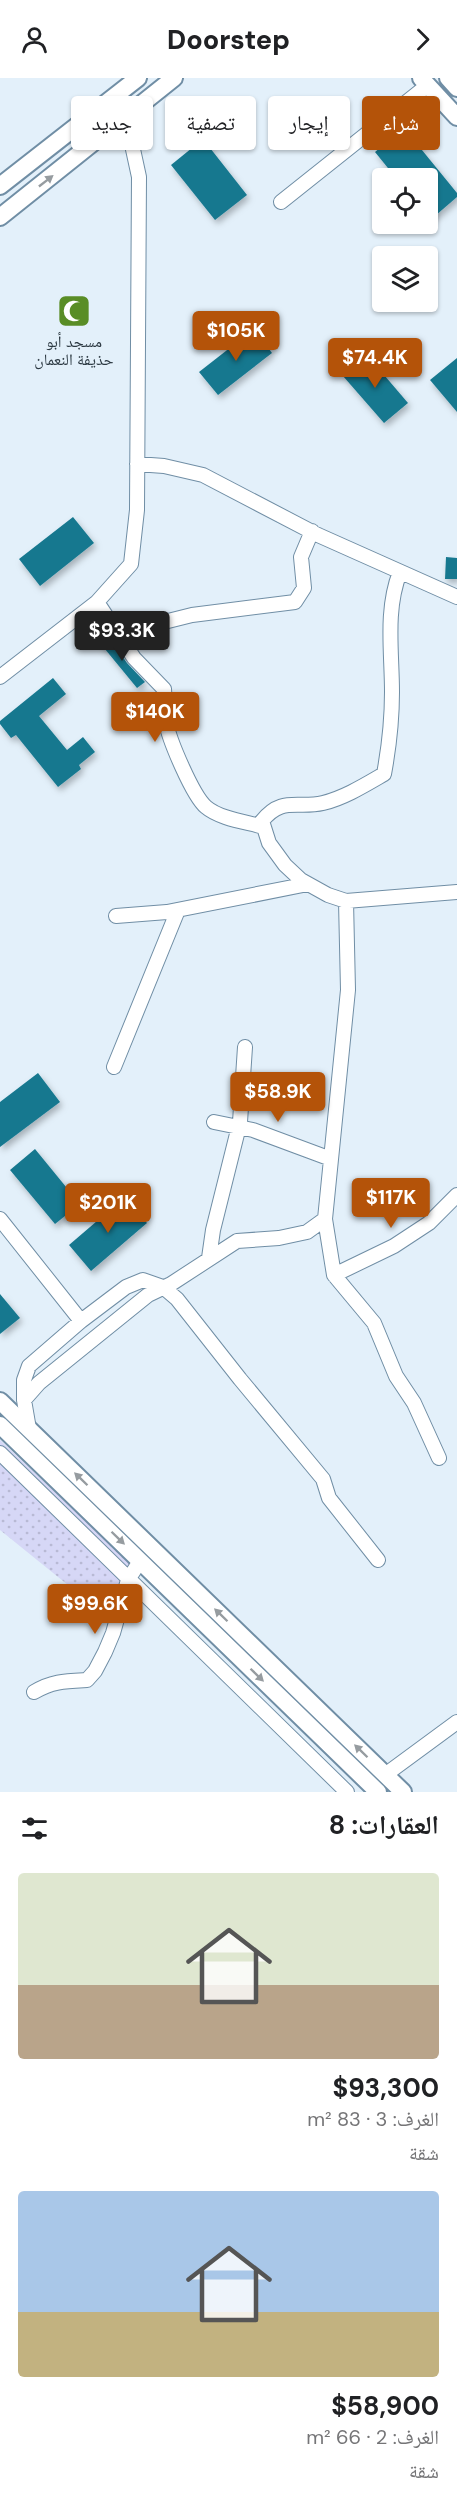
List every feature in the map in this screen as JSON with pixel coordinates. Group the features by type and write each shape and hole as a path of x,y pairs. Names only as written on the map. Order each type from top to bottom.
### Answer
{"main road":[{"path":"0,186 138,78"},
{"path":"152,96 174,78"},
{"path":"448,78 457,88"},
{"path":"425,82 457,117"},
{"path":"0,217 84,150"},
{"path":"0,1401 403,1792"},
{"path":"0,1425 378,1792"}],"street":[{"path":"281,202 425,82"},
{"path":"0,677 97,602 131,564 137,510 139,177 133,150"},
{"path":"137,464 164,466 203,475 312,531 457,597"},
{"path":"114,629 140,628 192,615 295,602 304,588 301,557 312,531"},
{"path":"400,572 393,590 392,692 384,774 324,803 284,805 271,810 262,821 269,843 285,865 309,884 328,895 346,901 457,892"},
{"path":"97,602 134,658 164,690 166,721 170,738 192,787 206,807 223,815 264,827"},
{"path":"116,916 178,910 309,884"},
{"path":"346,901 348,990 325,1219 328,1248 334,1275 374,1323 396,1376 414,1403 439,1458"},
{"path":"114,1067 178,910"},
{"path":"209,1257 217,1210 239,1128 245,1047"},
{"path":"214,1122 253,1130 331,1159"},
{"path":"334,1275 394,1246 429,1223 457,1195"},
{"path":"0,1219 81,1322"},
{"path":"24,1400 48,1376 148,1295 209,1257 237,1241 279,1238 307,1232 325,1219"},
{"path":"29,1429 24,1400 24,1380 29,1366 126,1287 143,1280 163,1287 177,1299 240,1380 323,1479 329,1498 378,1560"},
{"path":"0,1453 347,1792"},
{"path":"34,1692 59,1680 87,1680 95,1671 113,1633 128,1580 140,1561"},
{"path":"385,1775 457,1722"}],"shaded area":[{"path":"0,1440 130,1563 110,1619 0,1530"}],"building":[{"path":"189,150 212,150 247,195 215,220 171,165"},
{"path":"377,150 422,150 437,168 388,168 375,152"},
{"path":"438,170 457,193 457,197 438,213"},
{"path":"254,329 272,353 218,395 199,372"},
{"path":"367,355 408,403 384,423 343,376"},
{"path":"457,358 457,412 430,380"},
{"path":"73,517 94,543 40,586 19,559"},
{"path":"446,557 457,558 457,579 445,579"},
{"path":"108,636 127,663 145,682 137,688 100,643"},
{"path":"53,678 66,694 39,716 67,750 83,737 95,752 79,765 81,769 58,787 16,735 11,738 0,724 0,721"},
{"path":"38,1073 60,1102 0,1147 0,1102"},
{"path":"35,1149 80,1204 55,1224 10,1170"},
{"path":"125,1197 147,1223 91,1271 69,1245"},
{"path":"0,1294 20,1318 0,1334"}],"place":[{"name":"مسجد أبو حذيفة النعمان","path":"74,311"}]}
